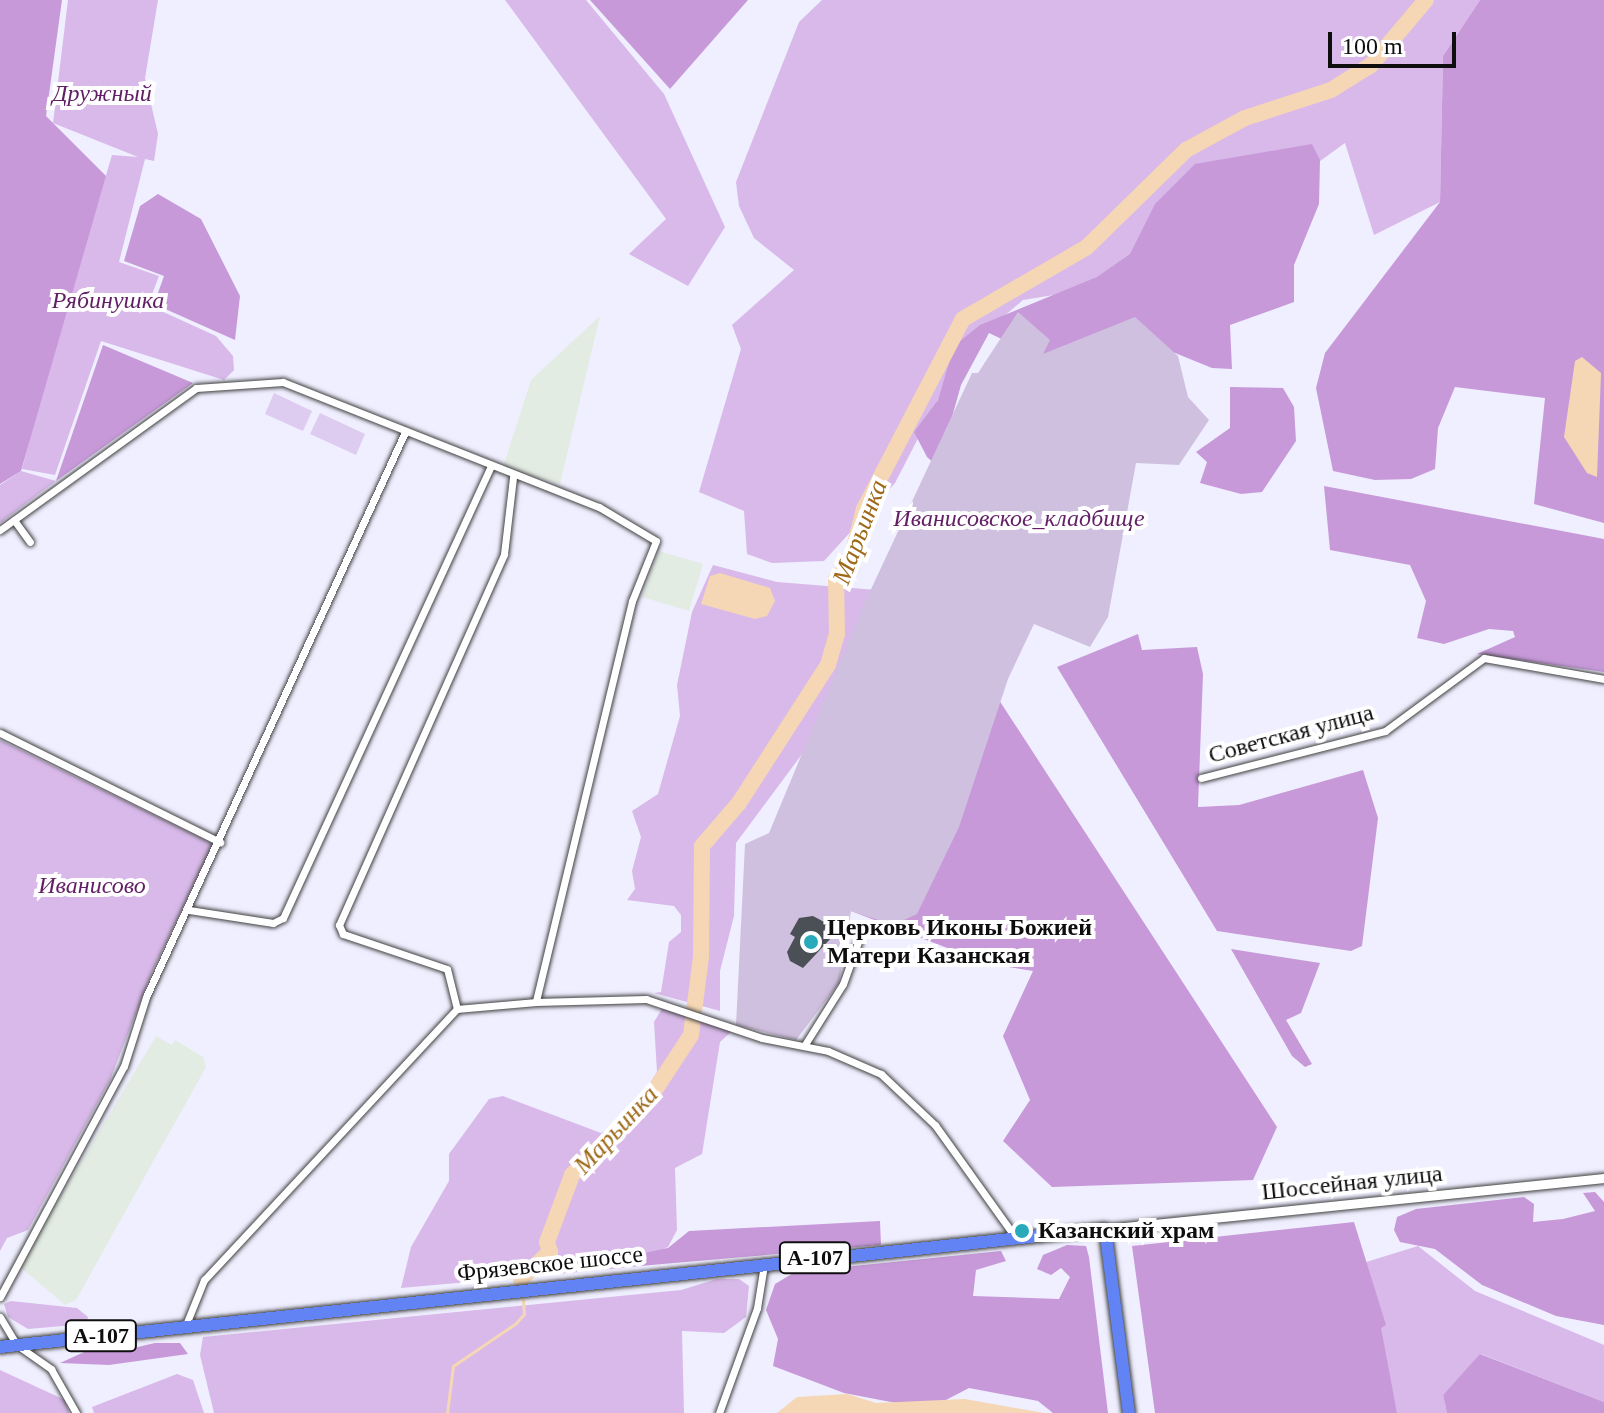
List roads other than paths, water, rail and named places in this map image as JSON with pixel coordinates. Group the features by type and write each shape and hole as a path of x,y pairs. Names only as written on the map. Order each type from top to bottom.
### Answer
{"highway":[{"name":"Фрязевское шоссе","path":"0,1347 764,1263 1105,1229"},
{"path":"1105,1229 1129,1413"}],"street":[{"path":"0,530 196,388 283,382 513,477 599,507 656,541 632,601 536,1002"},
{"path":"0,1297 124,1066 146,997 189,910 405,432"},
{"path":"189,910 273,923 283,918 490,467"},
{"path":"457,1009 447,969 343,934 339,925 504,554 513,477"},
{"path":"14,520 31,541"},
{"name":"Советская улица","path":"1201,778 1385,731 1464,667 1484,658 1604,679"},
{"path":"0,733 220,842"},
{"path":"804,1046 843,984 858,942"},
{"path":"185,1327 204,1280 457,1009 613,995 694,1011 856,1062 902,1087 1016,1238"},
{"name":"Шоссейная улица","path":"1105,1229 1604,1178"},
{"path":"719,1413 757,1308 764,1263"},
{"path":"0,1317 17,1345 51,1369 76,1413"}],"waterway":[{"name":"Марьинка","path":"521,1279 550,1252 547,1242 572,1175 651,1096 691,1035 701,957 702,846 739,803 828,665 837,634 836,579 850,563 864,509 963,319 1087,247 1186,150 1245,118 1331,90 1371,65 1426,0"},
{"name":"Марьинка","path":"447,1413 453,1366 516,1323 524,1314 523,1300"}],"place":[{"name":"Церковь Иконы Божией Матери Казанская","path":"811,942"},
{"name":"Казанский храм","path":"1022,1231"}],"park label":[{"name":"Дружный","path":"102,94"},
{"name":"Рябинушка","path":"108,301"},
{"name":"Иванисовское_кладбище","path":"1019,519"},
{"name":"Иванисово","path":"92,886"}]}
